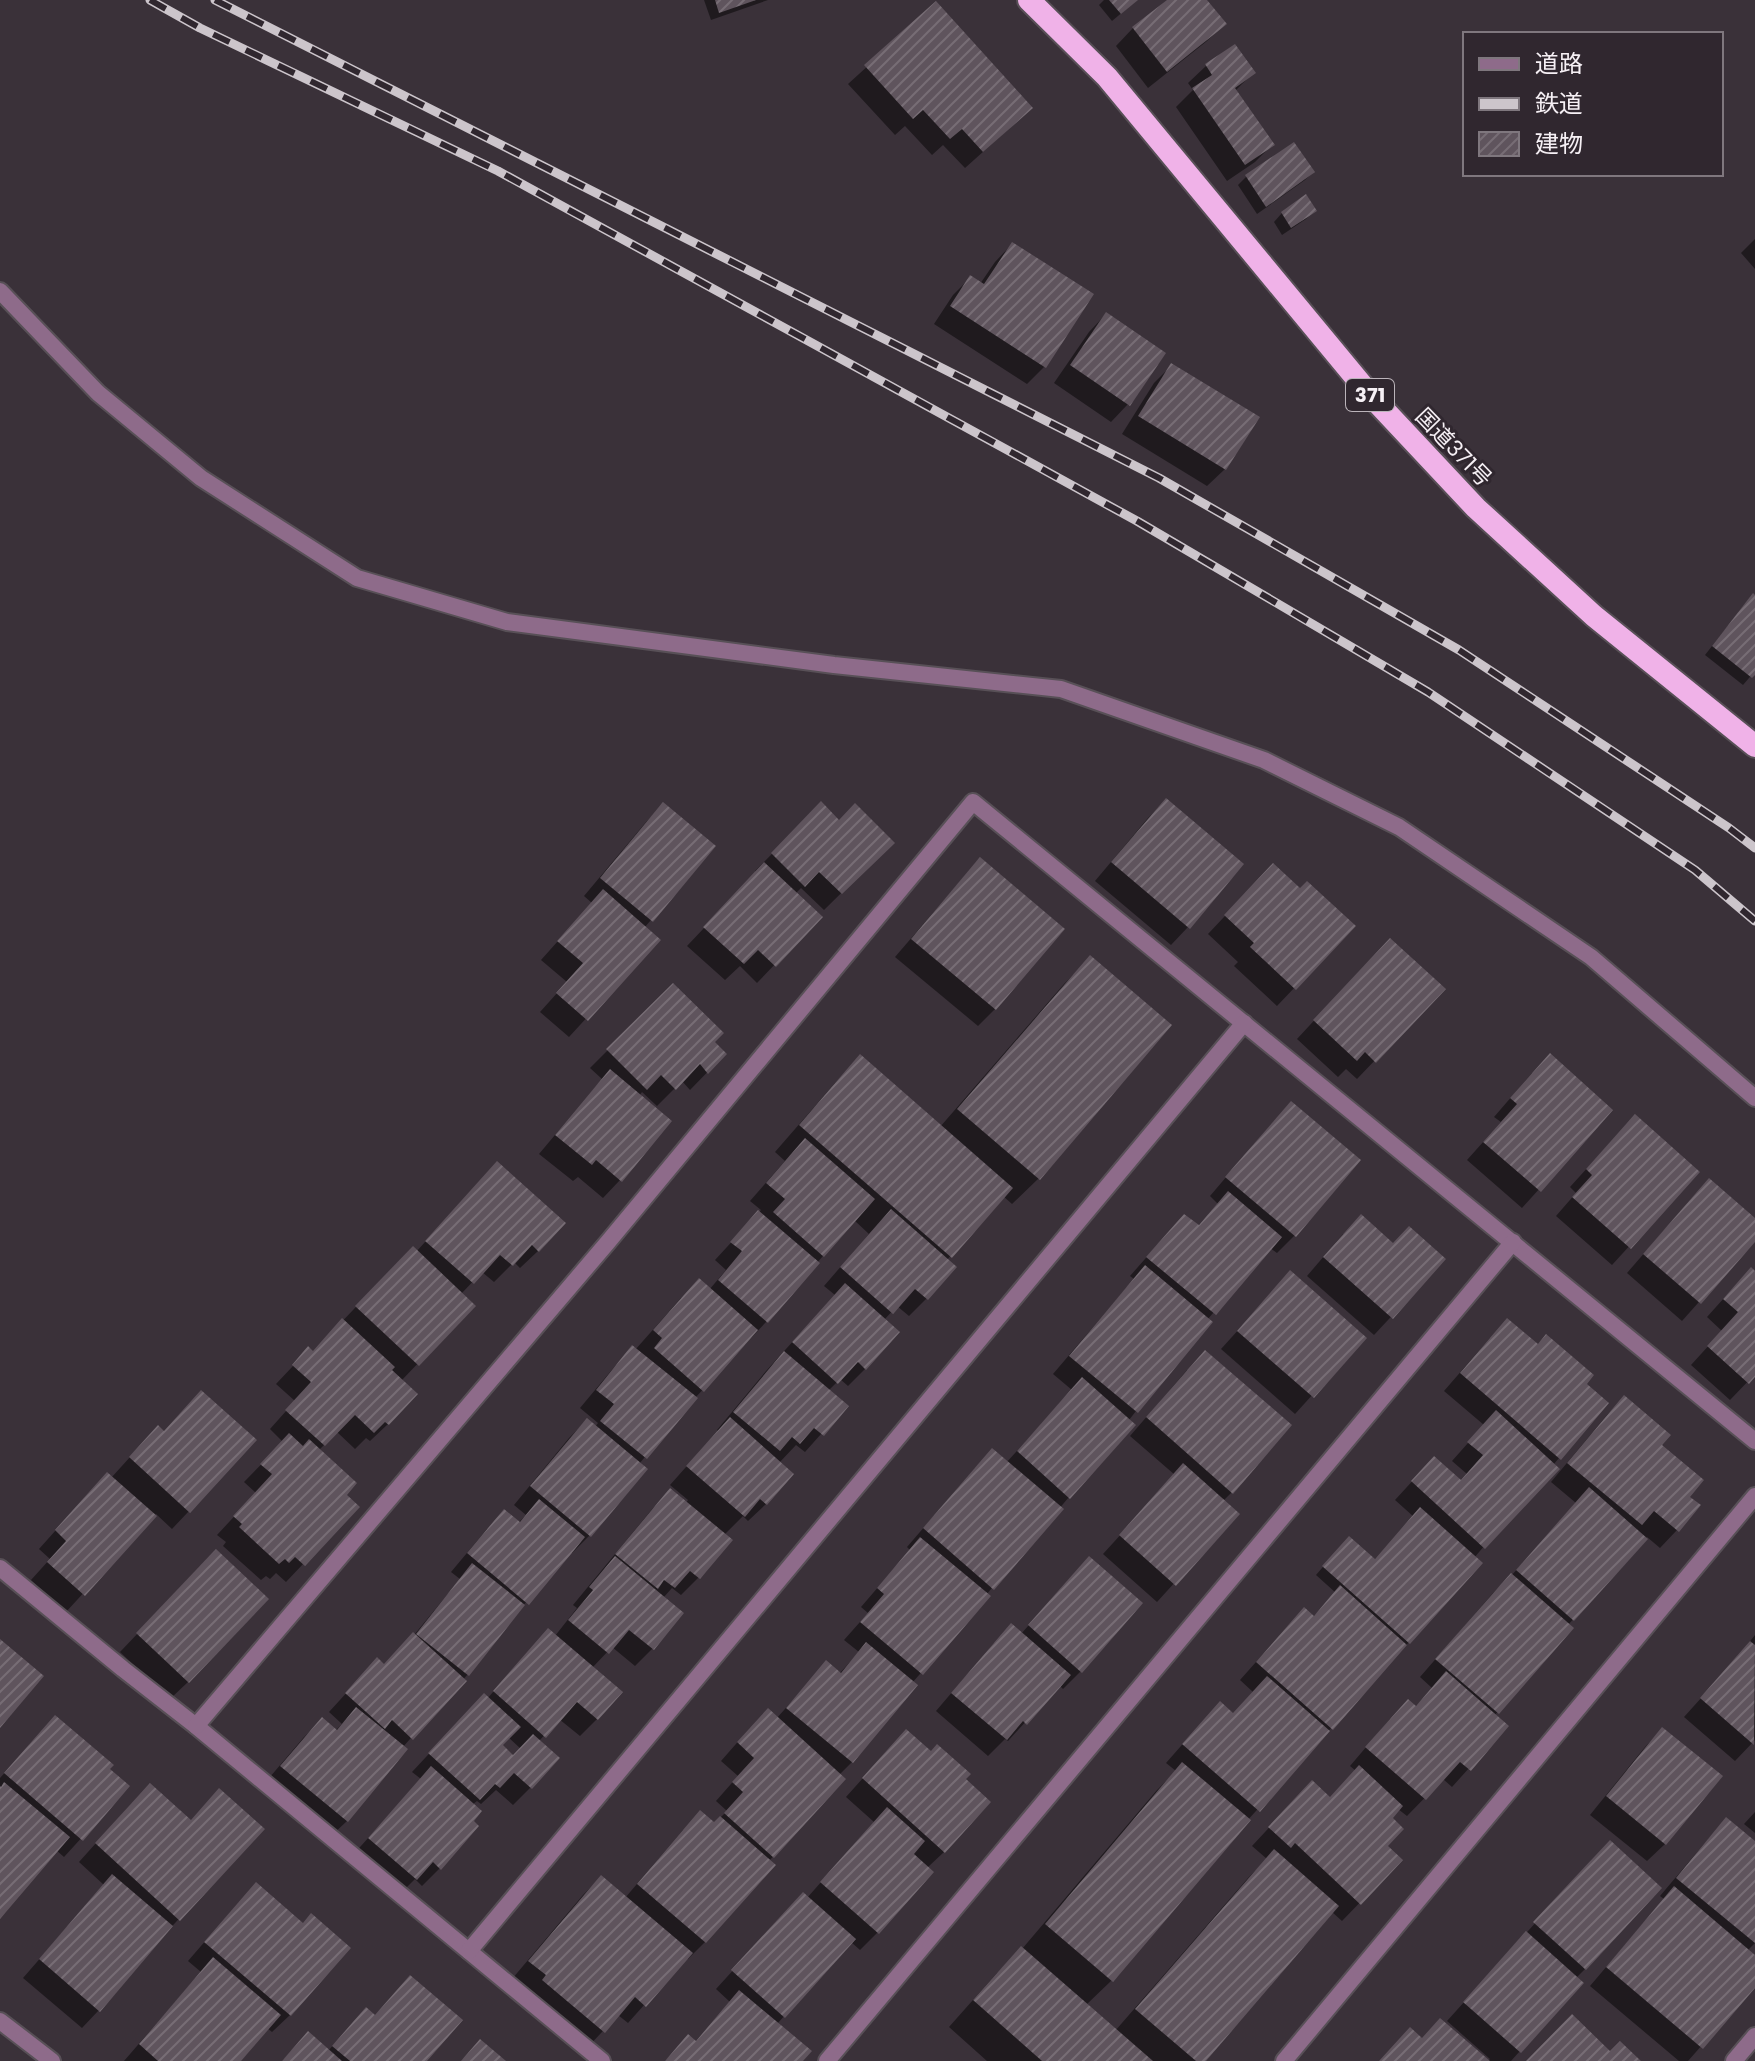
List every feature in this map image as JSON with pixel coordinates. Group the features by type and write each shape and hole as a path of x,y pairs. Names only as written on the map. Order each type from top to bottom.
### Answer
{"highway":[{"name":"国道371号","path":"1029,0 1107,77 1371,396 1476,508 1594,616 1755,746"}],"street":[{"path":"0,291 98,393 201,478 357,578 507,622 834,665 1061,689 1264,760 1399,827 1591,957 1755,1098"},
{"path":"196,1726 608,1242 973,802 1755,1441"},
{"path":"469,1951 1244,1023"},
{"path":"827,2061 1513,1242"},
{"path":"1284,2061 1755,1496"},
{"path":"0,1568 602,2061"},
{"path":"0,2021 52,2061"},
{"path":"1734,2061 1755,2036"}],"building":[{"path":"715,0 756,0 719,13"},
{"path":"1109,0 1138,0 1121,14"},
{"path":"1167,0 1207,0 1227,24 1167,72 1132,27"},
{"path":"936,1 1033,108 983,152 962,129 950,139 923,110 913,119 864,65"},
{"path":"1235,44 1256,73 1235,88 1275,145 1245,165 1192,88 1212,75 1205,64"},
{"path":"1294,142 1315,172 1266,207 1245,175"},
{"path":"1306,194 1317,211 1291,228 1281,212"},
{"path":"1012,242 1094,294 1046,368 950,306 970,275 984,284"},
{"path":"1106,312 1166,353 1130,406 1070,365"},
{"path":"1171,363 1260,417 1226,470 1138,416"},
{"path":"1753,593 1755,675 1752,678 1712,646"},
{"path":"1166,798 1244,864 1190,929 1111,862"},
{"path":"821,801 839,820 855,803 895,843 842,894 819,872 805,887 771,853"},
{"path":"663,802 716,846 653,922 600,878"},
{"path":"980,857 1065,929 996,1010 911,939"},
{"path":"764,862 823,917 776,967 758,950 744,964 703,927"},
{"path":"1273,863 1300,888 1307,881 1356,926 1296,990 1250,947 1254,943 1224,915"},
{"path":"603,889 661,940 588,1021 556,993 583,963 557,941"},
{"path":"1390,938 1446,989 1376,1063 1365,1052 1357,1061 1313,1020"},
{"path":"1090,955 1172,1025 1040,1180 957,1109"},
{"path":"673,983 724,1033 715,1042 727,1054 708,1074 700,1064 676,1090 661,1075 647,1090 606,1049"},
{"path":"1550,1053 1613,1110 1541,1192 1483,1142 1517,1104 1510,1098"},
{"path":"860,1054 1013,1188 952,1258 799,1125"},
{"path":"610,1069 672,1121 622,1182 596,1160 592,1165 555,1135"},
{"path":"1291,1101 1361,1160 1296,1237 1225,1177"},
{"path":"1635,1114 1700,1172 1631,1249 1572,1197 1592,1175 1586,1169"},
{"path":"805,1138 875,1199 824,1257 773,1212 785,1199 766,1183"},
{"path":"497,1161 566,1223 539,1252 532,1245 513,1266 500,1255 474,1284 425,1241"},
{"path":"1709,1178 1755,1218 1755,1242 1701,1304 1643,1254"},
{"path":"1228,1191 1282,1237 1216,1315 1146,1257 1184,1214 1199,1225"},
{"path":"891,1209 957,1267 928,1300 915,1289 893,1314 840,1267"},
{"path":"758,1210 820,1263 768,1323 718,1280 742,1251 730,1242"},
{"path":"1361,1214 1393,1243 1409,1226 1446,1259 1393,1319 1323,1257"},
{"path":"413,1246 476,1306 419,1366 355,1306"},
{"path":"1145,1265 1213,1322 1138,1413 1069,1356"},
{"path":"1751,1267 1755,1271 1755,1377 1749,1384 1707,1346 1738,1312 1723,1299"},
{"path":"1290,1270 1367,1338 1314,1398 1237,1331"},
{"path":"699,1278 758,1330 704,1392 654,1348 662,1338 653,1330"},
{"path":"845,1283 900,1332 866,1370 858,1362 838,1384 792,1342"},
{"path":"342,1318 395,1367 392,1370 418,1394 389,1425 385,1422 374,1433 355,1415 325,1446 285,1410 311,1382 292,1365 308,1346 313,1351"},
{"path":"1507,1318 1538,1344 1546,1334 1594,1375 1587,1384 1609,1403 1561,1460 1460,1373"},
{"path":"632,1345 698,1398 647,1459 600,1421 614,1404 596,1390"},
{"path":"1205,1350 1292,1425 1233,1494 1146,1417"},
{"path":"784,1351 849,1406 824,1436 814,1428 800,1444 792,1437 780,1451 733,1412"},
{"path":"1082,1377 1136,1425 1070,1499 1017,1451"},
{"path":"201,1390 257,1440 190,1513 129,1457 158,1425 164,1431"},
{"path":"1624,1395 1671,1435 1662,1445 1704,1480 1690,1497 1701,1505 1679,1532 1654,1511 1642,1525 1567,1463"},
{"path":"1496,1410 1560,1469 1485,1549 1411,1481 1434,1456 1461,1480 1483,1455 1467,1442"},
{"path":"730,1417 794,1474 767,1505 760,1499 745,1517 686,1466"},
{"path":"587,1418 648,1469 591,1537 530,1486"},
{"path":"289,1433 303,1446 309,1439 357,1483 347,1495 360,1507 305,1566 295,1557 289,1563 285,1559 279,1564 239,1527 242,1524 233,1516 272,1474 260,1464"},
{"path":"992,1448 1064,1509 994,1590 923,1528"},
{"path":"1183,1463 1240,1514 1176,1586 1119,1535"},
{"path":"107,1472 157,1516 85,1596 47,1562 66,1541 55,1530"},
{"path":"1589,1487 1648,1539 1574,1621 1516,1570"},
{"path":"670,1488 733,1540 700,1579 690,1571 675,1588 664,1580 658,1589 615,1554"},
{"path":"539,1499 585,1537 529,1605 467,1553 504,1509 520,1522"},
{"path":"1420,1507 1483,1563 1410,1644 1322,1566 1349,1536 1375,1559"},
{"path":"920,1537 991,1596 923,1675 860,1622 884,1594 877,1588"},
{"path":"216,1549 269,1599 189,1683 136,1633"},
{"path":"615,1556 684,1613 654,1650 629,1630 609,1654 568,1620 593,1590 589,1587"},
{"path":"1089,1556 1143,1603 1082,1673 1028,1625"},
{"path":"472,1563 525,1605 469,1676 416,1634"},
{"path":"1511,1573 1574,1628 1499,1714 1435,1659"},
{"path":"1340,1585 1407,1645 1333,1730 1256,1662 1304,1607 1314,1616"},
{"path":"1011,1623 1071,1675 1027,1725 1023,1721 1007,1740 951,1693"},
{"path":"548,1628 623,1692 598,1720 577,1702 546,1738 493,1691"},
{"path":"413,1632 467,1681 413,1740 392,1720 385,1729 345,1693 377,1657 384,1664"},
{"path":"0,1639 44,1676 0,1728"},
{"path":"1750,1641 1755,1645 1754,1745 1700,1698"},
{"path":"866,1642 918,1685 853,1763 786,1708 826,1660 841,1673"},
{"path":"1446,1671 1509,1726 1471,1771 1460,1762 1426,1800 1365,1747 1408,1699 1416,1706"},
{"path":"1267,1676 1330,1731 1260,1812 1182,1744 1220,1701 1233,1713"},
{"path":"484,1693 521,1727 503,1745 513,1755 533,1734 560,1758 532,1789 514,1773 500,1788 495,1784 480,1800 428,1753"},
{"path":"356,1707 408,1749 348,1822 280,1766 322,1717 337,1730"},
{"path":"768,1708 846,1779 774,1858 724,1813 743,1792 732,1782 754,1758 737,1742"},
{"path":"55,1715 114,1765 110,1769 130,1786 83,1841 4,1773"},
{"path":"1662,1727 1723,1776 1666,1845 1606,1796"},
{"path":"906,1729 931,1751 937,1744 971,1774 966,1779 991,1802 945,1853 862,1778"},
{"path":"1182,1762 1251,1820 1113,1982 1045,1924"},
{"path":"1359,1765 1403,1806 1393,1818 1404,1829 1388,1846 1403,1860 1361,1905 1295,1843 1291,1848 1268,1827 1312,1780 1330,1797"},
{"path":"431,1766 482,1811 474,1821 479,1826 441,1870 433,1862 417,1880 368,1838"},
{"path":"4,1782 70,1837 0,1919 0,1786"},
{"path":"150,1783 191,1820 219,1788 265,1829 180,1921 95,1843"},
{"path":"887,1807 925,1841 914,1854 934,1872 879,1934 820,1882"},
{"path":"700,1810 714,1822 720,1816 776,1865 706,1943 637,1884"},
{"path":"1726,1817 1755,1841 1755,1943 1676,1878"},
{"path":"1610,1840 1662,1888 1586,1970 1533,1922"},
{"path":"1274,1849 1339,1906 1206,2061 1196,2061 1135,2009"},
{"path":"112,1874 173,1926 100,2012 39,1959"},
{"path":"601,1875 693,1953 646,2007 635,1997 605,2033 542,1980 546,1975 528,1961"},
{"path":"256,1882 303,1923 311,1913 351,1948 291,2016 204,1942"},
{"path":"1674,1886 1755,1955 1755,1988 1703,2049 1606,1967"},
{"path":"803,1892 856,1939 785,2018 731,1970"},
{"path":"1526,1931 1584,1983 1521,2053 1463,2002"},
{"path":"1021,1946 1153,2061 1042,2061 973,2000"},
{"path":"213,1957 281,2015 241,2061 158,2061 139,2044"},
{"path":"410,1975 463,2020 427,2061 350,2061 332,2046 366,2007 375,2015"},
{"path":"739,1990 812,2051 803,2061 665,2061 688,2034 696,2041"},
{"path":"1572,2014 1610,2051 1620,2041 1641,2061 1526,2061"},
{"path":"1440,2018 1490,2061 1379,2061 1410,2027 1422,2038"},
{"path":"308,2031 342,2061 282,2061"},
{"path":"480,2039 506,2061 461,2061"}],"railway":[{"path":"150,0 200,28 498,171 1137,521 1428,692 1695,870 1755,921"},
{"path":"215,0 1159,478 1459,650 1755,848"}]}
